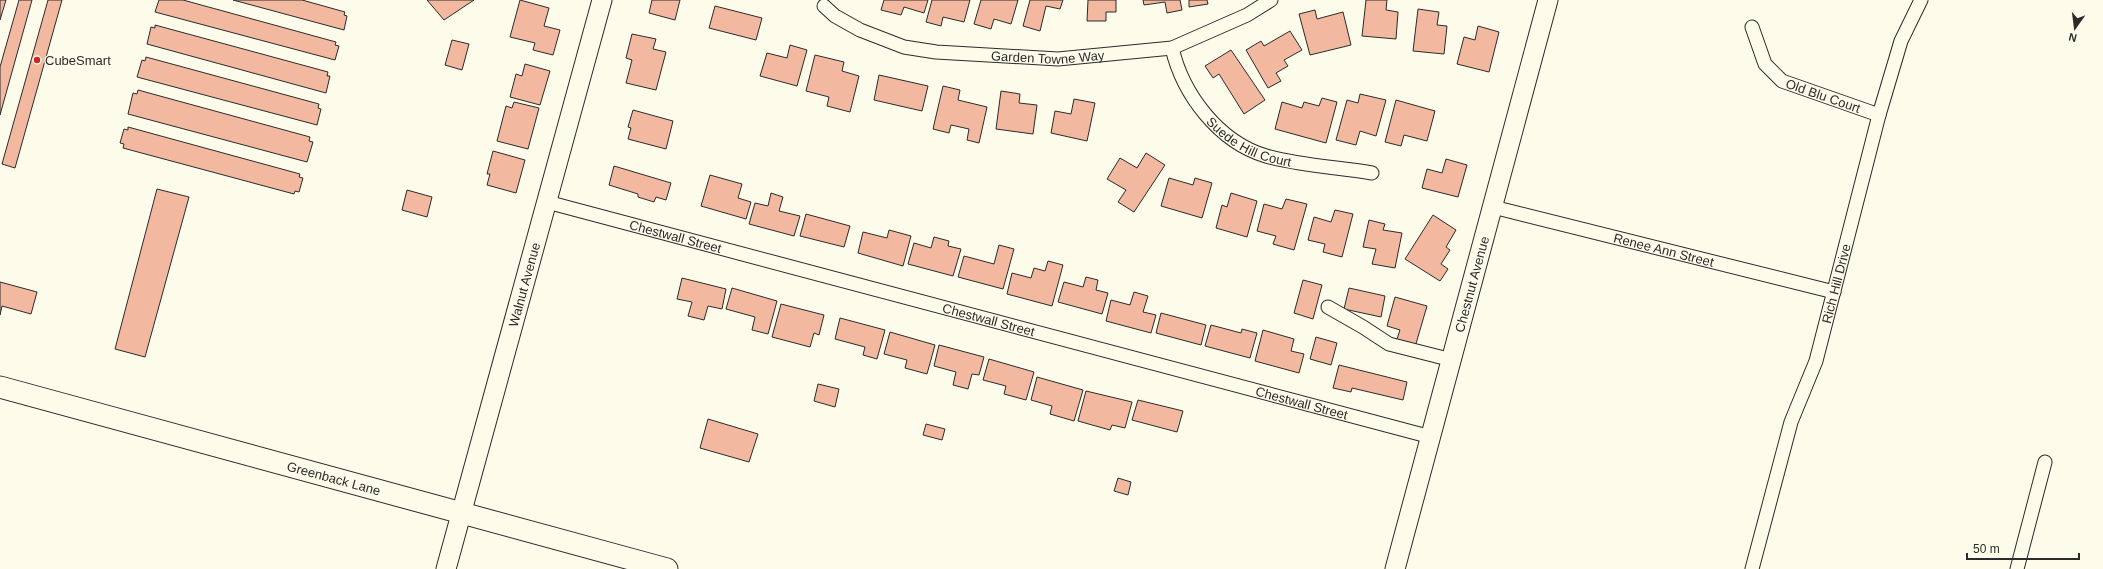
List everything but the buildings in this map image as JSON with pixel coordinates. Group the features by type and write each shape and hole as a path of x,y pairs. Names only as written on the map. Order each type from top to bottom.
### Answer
{"main road":[{"name":"Greenback Lane","path":"0,387 667,569"}],"street":[{"name":"Walnut Avenue","path":"446,569 602,0"},
{"name":"Garden Towne Way","path":"824,6 835,16 880,39 904,47 936,52 1058,59 1172,48 1247,15 1271,0"},
{"name":"Chestnut Avenue","path":"1395,569 1548,0"},
{"name":"Rich Hill Drive","path":"1752,569 1791,422 1816,361 1879,115 1901,41 1921,0"},
{"name":"Old Blu Court","path":"1752,27 1765,64 1782,81 1879,115"},
{"name":"Suede Hill Court","path":"1172,48 1180,72 1190,92 1216,125 1239,143 1265,156 1292,162 1372,173"},
{"name":"Chestwall Street","path":"547,202 1431,437"},
{"name":"Renee Ann Street","path":"1493,207 1834,292"},
{"path":"1328,307 1363,327 1388,344 1452,360"},
{"path":"2017,569 2045,462"}],"place":[{"name":"CubeSmart","path":"37,60"}]}
